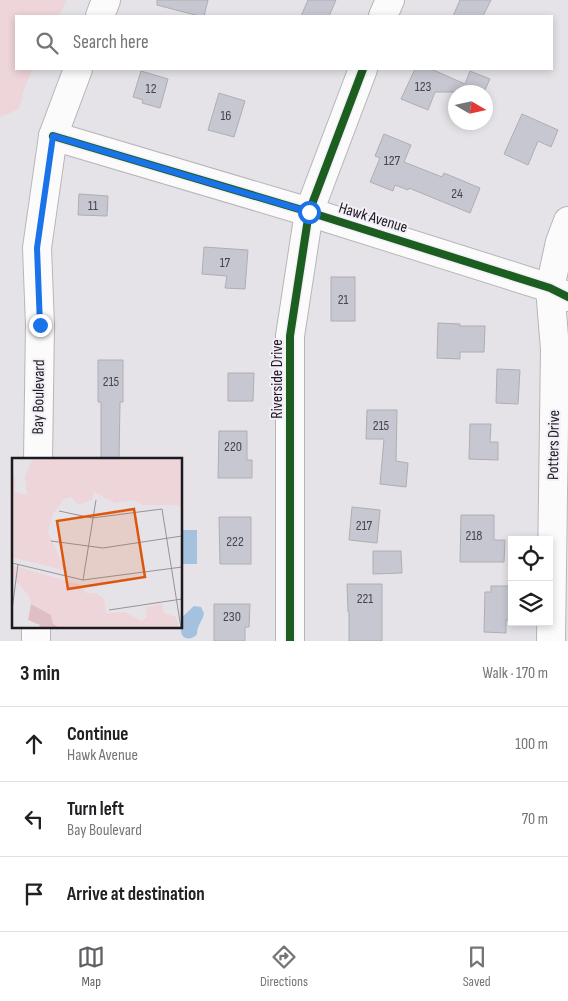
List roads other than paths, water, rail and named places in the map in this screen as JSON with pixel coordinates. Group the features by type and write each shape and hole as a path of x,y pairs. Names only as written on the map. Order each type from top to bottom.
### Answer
{"street":[{"path":"100,15 106,0"},
{"path":"383,15 390,0"},
{"name":"Bay Boulevard","path":"38,458 40,325 37,248 53,136 78,70"},
{"name":"Riverside Drive","path":"290,641 290,336 309,212 363,70"},
{"name":"Hawk Avenue","path":"53,136 309,212 559,292"},
{"name":"Potters Drive","path":"551,641 555,348 560,242 568,221"},
{"path":"36,628 36,641"}],"water":[{"path":"182,530 197,530 197,564 182,564"},
{"path":"194,606 201,607 204,613 197,634 193,637 183,637 181,629 182,617"}]}
